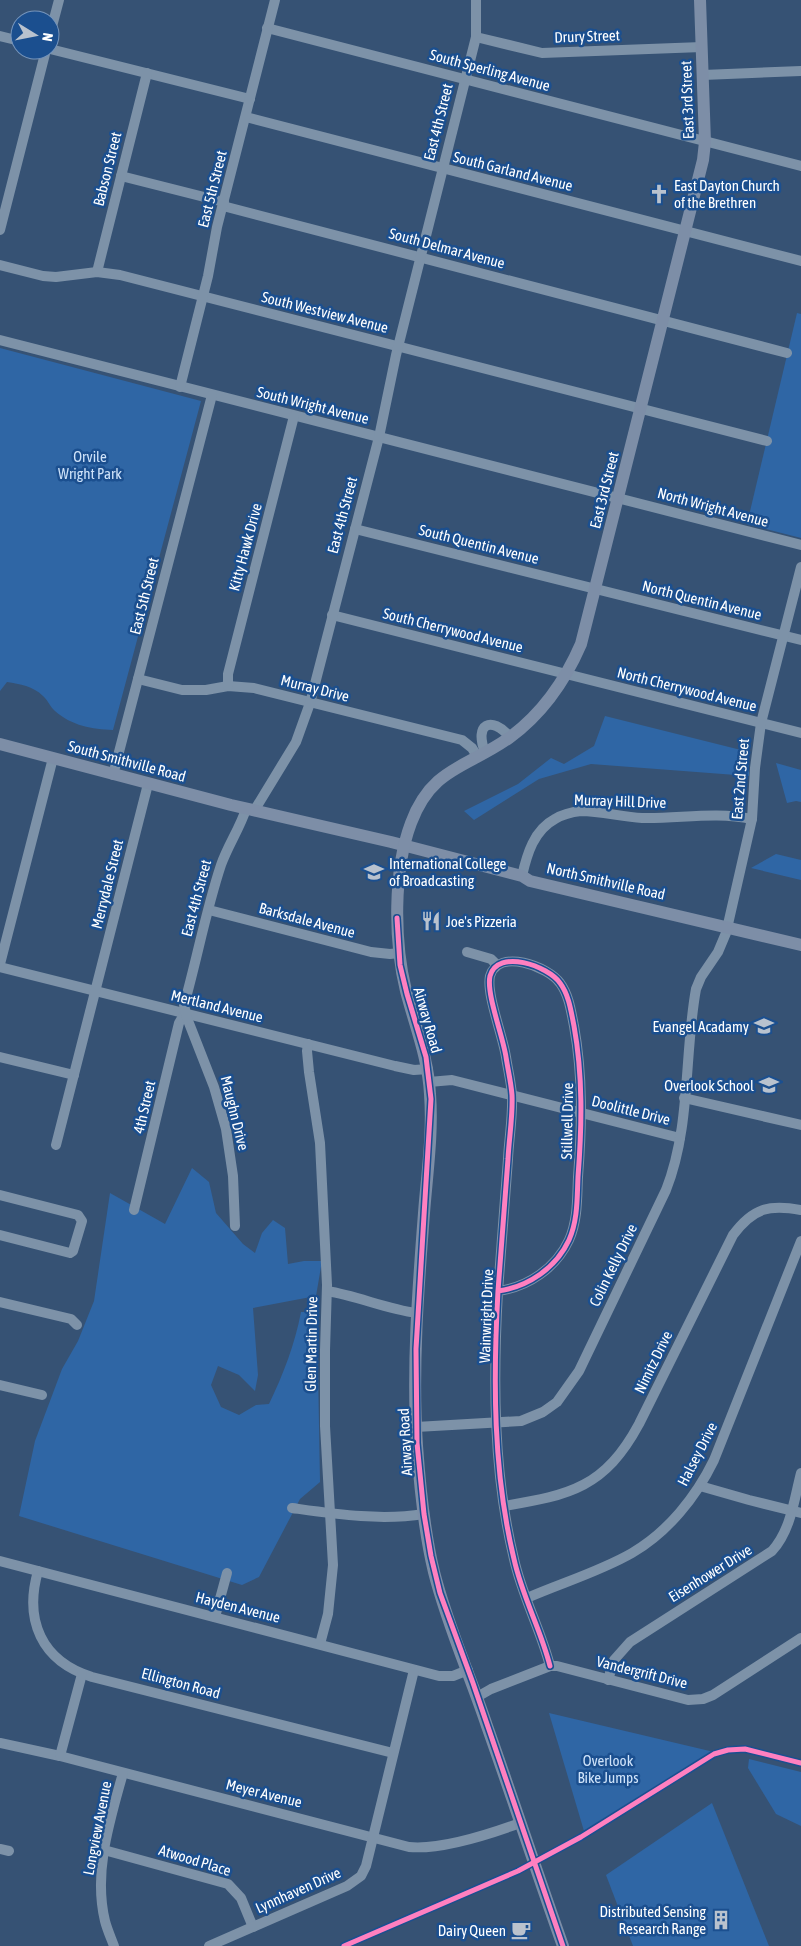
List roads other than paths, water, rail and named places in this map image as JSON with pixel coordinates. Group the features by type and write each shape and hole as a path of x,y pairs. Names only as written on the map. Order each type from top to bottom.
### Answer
{"main road":[{"name":"East 3rd Street","path":"397,918 405,846 412,819 426,794 443,776 510,737 534,716 547,702 567,674 581,644 703,160 705,142 700,0"},
{"name":"South Smithville Road","path":"0,744 250,810 405,846"},
{"name":"North Smithville Road","path":"405,846 522,876 530,881 801,945"},
{"name":"Airway Road","path":"397,918 399,953 407,994 422,1041 429,1076 431,1121 417,1313 416,1427 424,1514 438,1587 563,1946"}],"street":[{"name":"East 5th Street","path":"180,387 274,0"},
{"name":"East 4th Street","path":"185,1013 184,1006 225,853 242,821 296,742 310,703 379,437 398,346 476,37 476,0"},
{"name":"South Sperling Avenue","path":"268,28 801,166"},
{"name":"Drury Street","path":"476,37 542,53 702,47"},
{"path":"60,51 250,99"},
{"path":"0,230 43,60"},
{"path":"703,75 801,71"},
{"name":"Babson Street","path":"97,272 147,73"},
{"name":"South Garland Avenue","path":"246,117 801,261"},
{"name":"South Delmar Avenue","path":"121,176 787,353"},
{"name":"South Westview Avenue","path":"0,265 43,276 56,277 97,272 120,275 767,441"},
{"name":"South Wright Avenue","path":"0,340 618,498"},
{"name":"East 5th Street","path":"113,775 212,395"},
{"name":"Kitty Hawk Drive","path":"228,686 228,674 294,416"},
{"name":"North Wright Avenue","path":"618,498 801,545"},
{"name":"South Quentin Avenue","path":"355,529 596,589"},
{"name":"East 2nd Street","path":"696,989 701,976 718,952 727,927 752,819 755,768 761,723 801,566"},
{"name":"North Quentin Avenue","path":"596,589 801,640"},
{"name":"South Cherrywood Avenue","path":"332,615 567,674"},
{"name":"North Cherrywood Avenue","path":"567,674 801,733"},
{"name":"Murray Drive","path":"138,679 182,690 206,690 228,686 254,688 462,740 481,754"},
{"path":"481,754 480,734 485,727 489,725 499,726 510,737"},
{"path":"0,966 53,758"},
{"name":"Merrydale Street","path":"56,1145 148,784"},
{"name":"Murray Hill Drive","path":"522,876 530,847 541,830 554,820 571,813 586,812 641,818 670,818 715,814 752,819"},
{"name":"Barksdale Avenue","path":"209,910 371,952 399,953"},
{"path":"467,952 491,959 497,965"},
{"name":"Stillwell Drive","path":"497,965 508,961 540,967 553,975 564,988 571,1011 576,1040 581,1081 582,1113 576,1208 574,1224 568,1241 556,1259 541,1274 520,1286 498,1291"},
{"name":"Wainwright Drive","path":"497,965 490,977 490,990 502,1036 512,1096 498,1291 496,1423 499,1466 514,1559 550,1666"},
{"name":"Mertland Avenue","path":"0,966 414,1070 429,1076"},
{"name":"Colin Kelly Drive","path":"416,1427 522,1421 543,1412 557,1402 573,1382 666,1190 675,1164 680,1138 696,989"},
{"name":"4th Street","path":"134,1210 180,1023 185,1013"},
{"name":"Maughn Drive","path":"185,1013 214,1087 226,1128 233,1176 235,1226"},
{"name":"Glen Martin Drive","path":"308,1044 309,1072 320,1152 327,1291 325,1369 332,1578 328,1614 320,1644"},
{"path":"0,1057 74,1075"},
{"name":"Doolittle Drive","path":"429,1076 452,1080 680,1138"},
{"path":"684,1098 801,1125"},
{"path":"0,1195 78,1215 82,1218 73,1251 68,1253 0,1235"},
{"name":"Nimitz Drive","path":"504,1506 552,1497 571,1491 591,1481 615,1462 639,1424 733,1235 744,1221 765,1209 781,1207 801,1210"},
{"name":"Halsey Drive","path":"527,1598 608,1565 633,1552 665,1527 688,1502 700,1486 721,1442 801,1241"},
{"path":"327,1291 343,1293 395,1309 417,1313"},
{"path":"0,1302 70,1319 77,1325"},
{"path":"0,1385 42,1395"},
{"name":"Eisenhower Drive","path":"608,1680 614,1660 630,1642 772,1551 783,1537 796,1512 801,1473"},
{"path":"700,1486 796,1512"},
{"path":"292,1508 329,1513 395,1517 424,1514"},
{"name":"Hayden Avenue","path":"0,1561 414,1670 446,1677 468,1670"},
{"name":"Ellington Road","path":"38,1571 33,1587 32,1601 33,1614 40,1635 49,1650 56,1657 82,1674 393,1753"},
{"path":"215,1617 226,1573"},
{"name":"Vandergrift Drive","path":"550,1666 564,1667 688,1700 703,1699 801,1638"},
{"path":"477,1697 550,1666"},
{"name":"Lynnhaven Drive","path":"209,1946 347,1886 356,1881 364,1871 414,1670"},
{"path":"60,1756 82,1674"},
{"name":"Meyer Avenue","path":"0,1743 60,1756 409,1847 426,1847 470,1838 520,1823"},
{"name":"Longview Avenue","path":"114,1946 105,1922 102,1906 101,1877 104,1850 123,1773"},
{"name":"Atwood Place","path":"104,1850 228,1884 241,1898 252,1927"}],"place":[{"name":"East Dayton Church of the Brethren","path":"659,194"},
{"name":"International College of Broadcasting","path":"374,872"},
{"name":"Joe's Pizzeria","path":"431,921"},
{"name":"Evangel Acadamy","path":"764,1026"},
{"name":"Overlook School","path":"769,1085"},
{"name":"Distributed Sensing Research Range","path":"721,1920"},
{"name":"Dairy Queen","path":"521,1930"}],"park label":[{"name":"Orvile Wright Park","path":"90,464"},
{"name":"Overlook Bike Jumps","path":"608,1768"}]}
